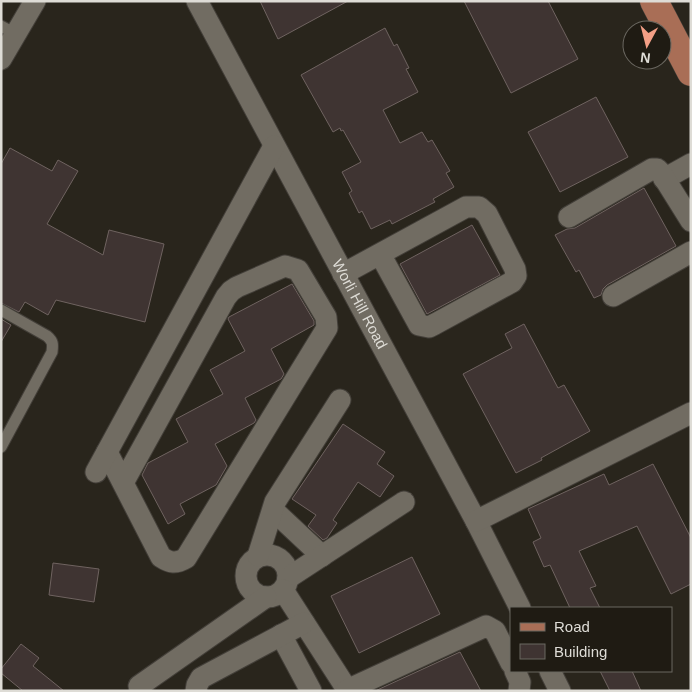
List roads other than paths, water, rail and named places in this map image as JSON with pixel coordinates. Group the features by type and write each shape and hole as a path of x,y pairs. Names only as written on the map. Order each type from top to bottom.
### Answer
{"main road":[{"path":"654,1 691,72"}],"street":[{"path":"1,59 8,30 35,1"},
{"name":"Worli Hill Road","path":"197,1 476,522 519,607"},
{"path":"96,472 274,146"},
{"path":"664,179 691,164"},
{"path":"568,217 648,170 657,169 691,222"},
{"path":"343,274 466,207 479,207 487,214 515,269 516,276 512,282 435,324 424,327 419,325 380,254"},
{"path":"613,296 691,252"},
{"path":"107,452 161,557 168,562 175,562 186,558 327,328 327,322 298,270 285,266 230,291 123,483"},
{"path":"327,322 359,304"},
{"path":"258,556 276,502 340,400"},
{"path":"476,522 691,413"},
{"path":"140,686 279,589 322,556 404,502"},
{"path":"273,510 322,556"},
{"path":"268,554 278,557 285,564 288,573 279,589 258,595 250,590 246,581 246,571 250,562 258,556 268,554"},
{"path":"279,589 304,623 358,688 486,626 495,631 510,661"},
{"path":"196,691 202,678 304,623"},
{"path":"281,635 311,691"},
{"path":"515,672 520,682 520,691"},
{"path":"550,672 560,691"}],"lane":[{"path":"1,310 47,336 52,340 53,346 52,352 1,447"}]}
